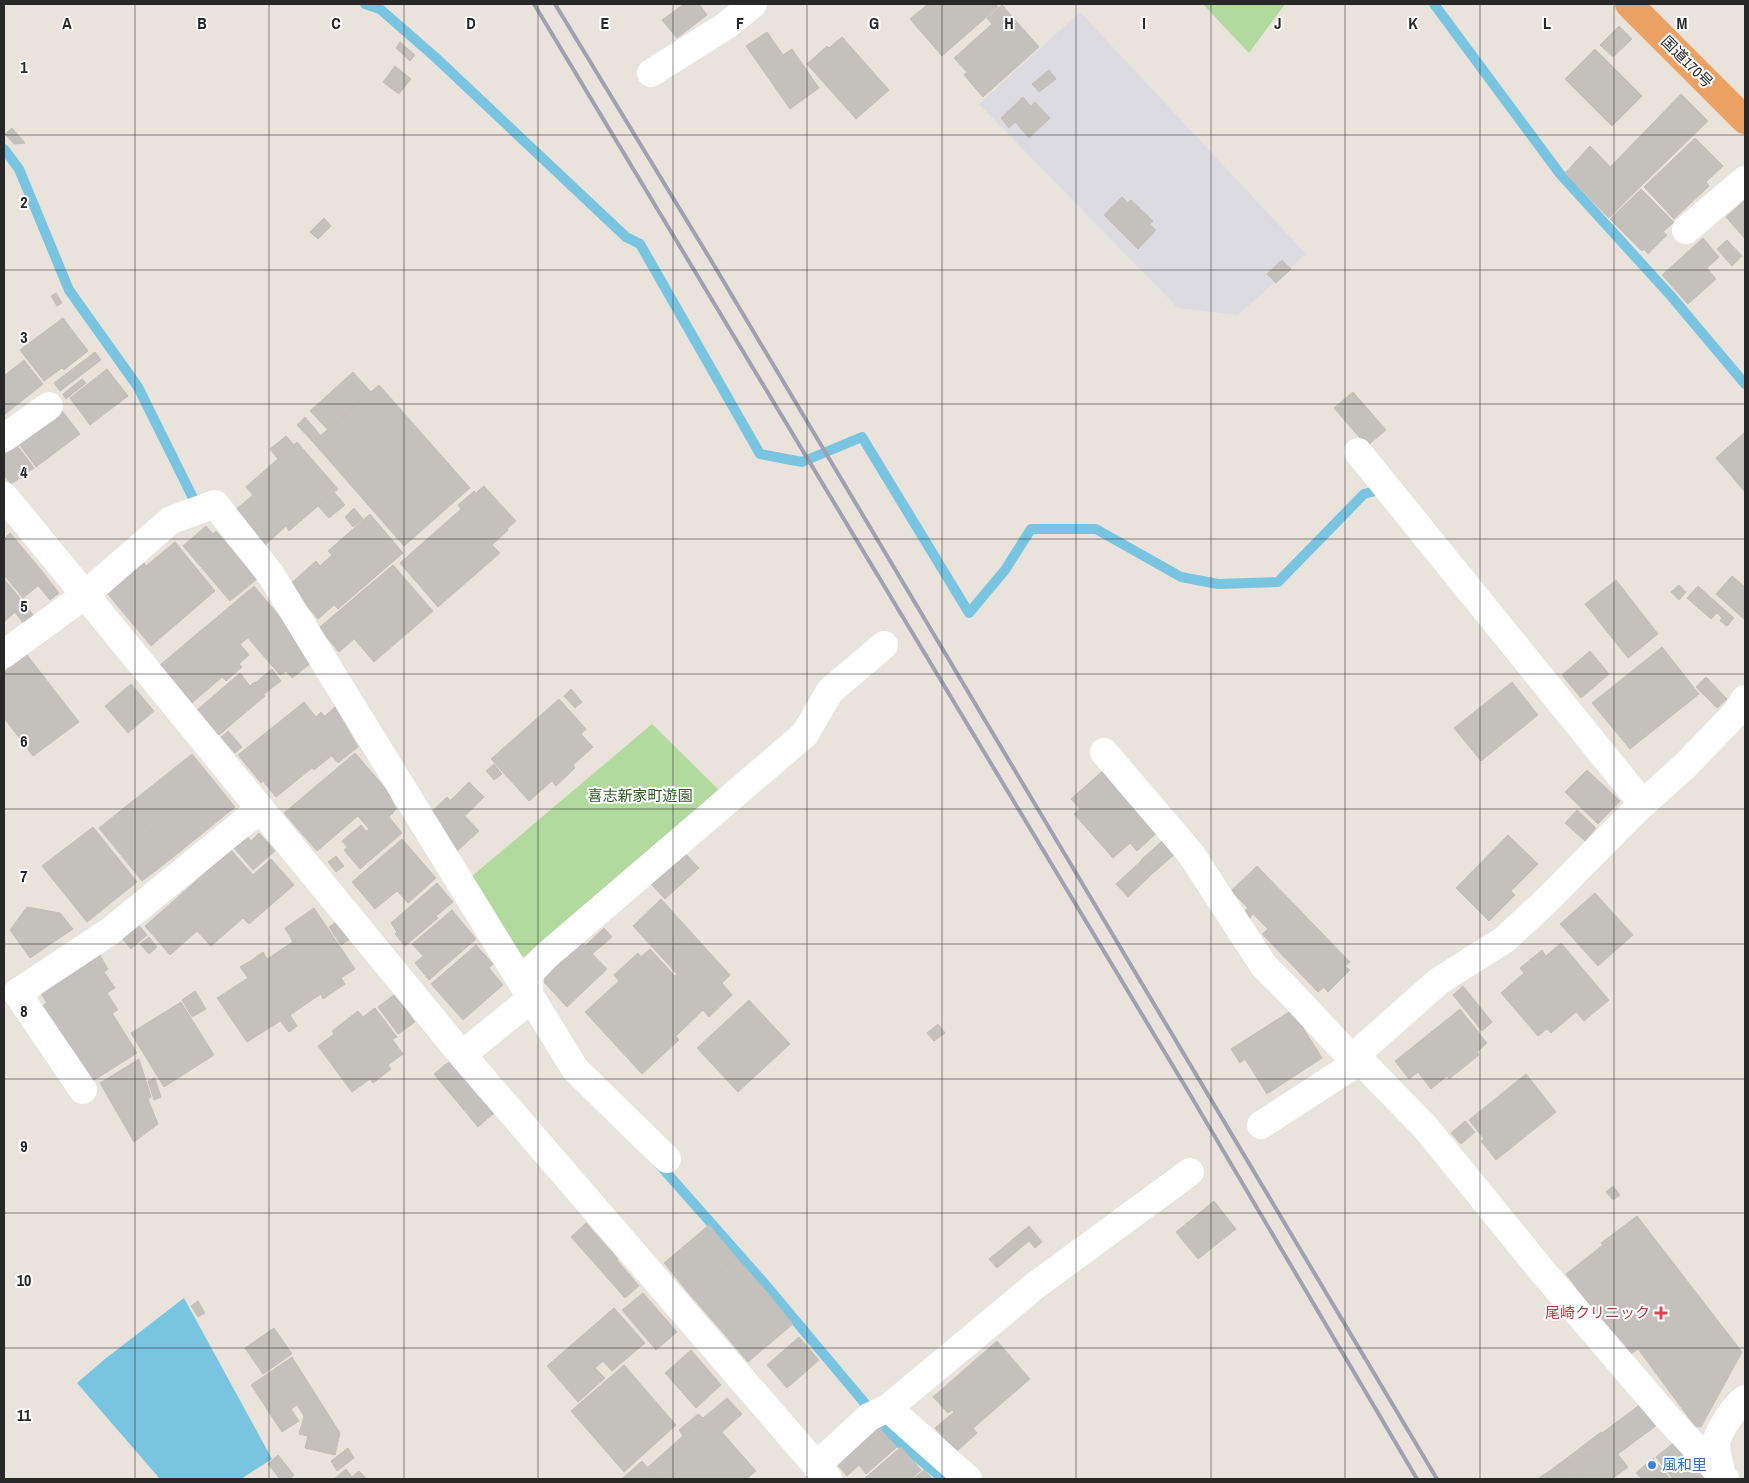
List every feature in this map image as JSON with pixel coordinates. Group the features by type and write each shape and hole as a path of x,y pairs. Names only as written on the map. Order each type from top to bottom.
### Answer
{"highway":[{"name":"国道170号","path":"1629,4 1745,120"}],"street":[{"path":"651,73 727,25 753,4"},
{"path":"1686,230 1745,180"},
{"path":"4,438 49,406"},
{"path":"1358,452 1643,804"},
{"path":"4,496 462,1055 818,1474 879,1413 1036,1285 1190,1172"},
{"path":"4,654 84,595 171,520 215,504 271,574 525,1002 575,1069 666,1159"},
{"path":"462,1055 525,1002 530,973 546,956 805,734 830,691 884,645"},
{"path":"1262,1124 1352,1066 1361,1050 1439,981 1504,940 1545,902 1643,804 1685,766 1736,713 1745,699"},
{"path":"1104,752 1191,854 1264,966 1344,1050 1357,1058 1426,1128 1542,1272 1667,1417 1723,1478"},
{"path":"83,1090 17,993 109,932 260,810"},
{"path":"1723,1478 1716,1443 1725,1422 1740,1402 1745,1399"},
{"path":"879,1413 968,1479"}],"shaded area":[{"path":"1080,12 1306,254 1238,315 1178,308 979,104"}],"green space":[{"path":"1203,4 1285,4 1249,53"},
{"name":"喜志新家町遊園","path":"652,724 720,791 520,960 465,882"}],"water":[{"path":"184,1298 272,1459 241,1479 160,1479 77,1383"}],"building":[{"path":"684,4 699,4 707,15 677,38 662,20"},
{"path":"928,4 995,4 998,7 942,56 910,19"},
{"path":"1002,5 1039,47 983,97 964,75 967,72 954,58 992,24 987,18"},
{"path":"1619,26 1632,39 1613,57 1600,45"},
{"path":"767,32 783,55 792,49 819,88 790,109 746,46"},
{"path":"842,37 889,90 856,119 807,64 827,46 829,48"},
{"path":"400,42 415,55 410,61 396,48"},
{"path":"1595,49 1642,96 1612,126 1565,79"},
{"path":"395,66 411,79 399,94 383,82"},
{"path":"1049,70 1056,79 1039,92 1032,84"},
{"path":"1681,94 1708,121 1677,151 1651,125"},
{"path":"1023,97 1031,106 1035,102 1050,118 1029,138 1015,122 1009,128 1001,118"},
{"path":"1651,125 1677,151 1635,192 1610,167"},
{"path":"12,128 25,143 14,144 5,134"},
{"path":"1695,138 1723,166 1706,182 1709,186 1674,219 1644,187"},
{"path":"1590,146 1635,192 1609,218 1565,173"},
{"path":"1641,189 1674,222 1663,232 1667,235 1648,254 1644,249 1642,251 1610,219"},
{"path":"1122,197 1128,203 1131,200 1153,221 1150,224 1156,230 1138,249 1104,215"},
{"path":"1745,200 1745,239 1726,217"},
{"path":"324,218 331,226 318,239 310,232"},
{"path":"1703,238 1719,257 1707,268 1716,279 1688,304 1662,275"},
{"path":"1727,240 1742,256 1732,266 1717,249"},
{"path":"1282,260 1291,269 1276,283 1267,274"},
{"path":"56,293 62,303 57,306 51,296"},
{"path":"63,318 88,351 64,370 62,368 44,381 20,350"},
{"path":"95,352 101,360 60,391 54,383"},
{"path":"24,360 43,384 4,415 4,376"},
{"path":"107,369 128,396 90,425 70,398"},
{"path":"353,372 371,392 328,430 310,411"},
{"path":"82,379 86,383 66,399 63,394"},
{"path":"379,385 470,488 404,546 313,442"},
{"path":"1353,392 1386,430 1367,446 1334,408"},
{"path":"59,407 80,434 36,467 16,440"},
{"path":"305,417 321,436 313,442 297,425"},
{"path":"1745,432 1745,492 1716,458"},
{"path":"286,436 294,445 278,459 270,449"},
{"path":"297,442 338,489 289,531 286,526 264,546 234,511 253,495 246,487"},
{"path":"17,445 34,468 11,484 4,475 4,455"},
{"path":"484,486 516,521 507,529 476,493"},
{"path":"474,491 508,530 492,545 500,553 438,607 400,563 461,509 458,505"},
{"path":"334,492 345,505 329,518 318,506"},
{"path":"354,508 363,519 353,527 345,517"},
{"path":"370,514 403,553 338,609 334,605 318,619 289,585 316,561 320,566 332,555 328,551"},
{"path":"206,526 213,534 216,531 257,579 230,601 183,546"},
{"path":"10,533 41,570 32,578 39,585 23,598 4,575 4,539"},
{"path":"175,542 215,591 151,646 107,593 144,563 146,566"},
{"path":"393,565 433,611 374,662 334,615"},
{"path":"41,570 59,593 50,600 32,578"},
{"path":"1732,576 1745,587 1745,620 1716,594"},
{"path":"4,579 10,586 4,592"},
{"path":"1616,580 1658,634 1628,658 1585,604"},
{"path":"1679,585 1686,592 1679,600 1671,592"},
{"path":"10,586 34,616 24,624 4,599 4,592"},
{"path":"254,586 309,651 311,663 292,678 286,671 280,675 248,638 240,644 249,655 239,664 242,667 226,681 222,677 192,703 160,665"},
{"path":"1698,586 1708,595 1697,607 1687,598"},
{"path":"1708,595 1734,618 1727,626 1720,621 1722,618 1717,613 1711,619 1697,607"},
{"path":"4,599 15,612 4,622"},
{"path":"334,615 355,638 339,652 319,628"},
{"path":"1662,647 1699,694 1630,749 1592,703"},
{"path":"1590,651 1609,674 1581,698 1562,675"},
{"path":"27,655 79,722 33,756 4,718 4,672"},
{"path":"272,669 281,681 264,694 255,683"},
{"path":"240,673 250,686 254,682 265,696 219,735 197,710"},
{"path":"1706,677 1727,699 1717,708 1696,687"},
{"path":"1512,682 1538,715 1481,761 1454,728"},
{"path":"131,684 154,711 128,733 105,706"},
{"path":"571,689 582,702 575,708 564,696"},
{"path":"559,699 586,729 581,734 593,747 573,765 575,768 556,786 552,781 529,801 491,759"},
{"path":"304,702 316,717 321,712 341,738 335,742 340,749 314,770 312,768 276,797 263,781 261,783 238,755"},
{"path":"335,707 358,747 338,763 332,756 340,749 335,742 341,738 324,717"},
{"path":"228,731 242,747 235,753 221,737"},
{"path":"355,753 386,789 377,797 392,814 389,817 402,833 360,869 344,850 369,829 358,816 317,851 284,813"},
{"path":"192,754 235,807 172,858 129,804"},
{"path":"494,764 502,774 494,780 486,771"},
{"path":"1106,768 1161,829 1137,851 1130,843 1113,858 1074,814 1080,809 1071,799"},
{"path":"1587,770 1620,801 1598,824 1565,792"},
{"path":"469,782 484,797 465,816 450,801"},
{"path":"386,789 396,809 392,814 377,797"},
{"path":"447,797 479,831 454,854 427,816"},
{"path":"129,804 172,858 142,881 99,828"},
{"path":"1577,810 1596,828 1585,841 1565,823"},
{"path":"361,825 366,831 347,847 342,841"},
{"path":"93,827 137,882 87,922 42,866"},
{"path":"259,833 275,851 253,870 234,848 247,836 251,841"},
{"path":"1508,835 1538,864 1511,891 1515,895 1489,921 1456,888"},
{"path":"402,839 436,878 408,903 397,891 375,909 352,882"},
{"path":"1162,841 1175,854 1153,873 1141,860"},
{"path":"231,850 253,875 271,859 294,885 249,924 243,918 211,946 197,931 170,955 145,926"},
{"path":"683,851 699,868 665,899 650,883"},
{"path":"336,856 344,866 336,872 328,862"},
{"path":"1142,860 1153,873 1128,897 1116,884"},
{"path":"1257,866 1350,962 1345,966 1350,970 1328,992 1324,987 1318,992 1262,934 1268,929 1253,914 1249,919 1243,913 1248,908 1231,891"},
{"path":"437,883 453,902 436,916 438,918 405,946 395,934 397,932 391,923"},
{"path":"1595,893 1633,935 1598,966 1560,924"},
{"path":"661,899 730,975 722,983 732,995 709,1017 703,1010 676,1036 679,1040 642,1074 585,1012 619,981 614,975 638,953 641,957 650,949 675,976 677,974 633,926"},
{"path":"27,907 60,913 73,929 30,958 10,930"},
{"path":"314,908 355,969 341,978 345,984 323,999 321,994 290,1015 252,960 263,952 267,959 293,942 285,928"},
{"path":"452,910 476,939 429,980 415,963 423,956 412,944"},
{"path":"336,922 349,940 341,945 329,927"},
{"path":"138,924 147,935 131,949 122,938"},
{"path":"604,928 612,937 592,954 585,946"},
{"path":"149,937 157,947 149,954 140,944"},
{"path":"580,941 607,969 567,1007 540,978"},
{"path":"1561,943 1609,1000 1584,1021 1576,1012 1551,1033 1547,1029 1538,1036 1501,993 1524,973 1520,968 1542,950 1546,956"},
{"path":"476,945 493,964 489,968 503,985 463,1020 431,984"},
{"path":"95,947 108,969 104,972 115,988 107,993 118,1010 112,1013 137,1053 88,1084 40,1007 47,1003 35,984"},
{"path":"252,960 290,1015 247,1042 217,998 248,978 240,967"},
{"path":"1463,986 1492,1022 1482,1031 1453,995"},
{"path":"195,991 206,1009 192,1017 182,1000"},
{"path":"395,994 415,1022 398,1034 378,1007"},
{"path":"749,1000 790,1044 738,1092 697,1048"},
{"path":"181,1002 214,1055 164,1087 131,1033"},
{"path":"375,1008 397,1037 392,1039 403,1054 388,1065 391,1069 373,1083 370,1079 352,1092 318,1046 334,1034 332,1031 358,1011 363,1017"},
{"path":"1460,1009 1487,1043 1477,1052 1479,1055 1449,1079 1447,1076 1431,1089 1418,1072 1409,1079 1395,1061"},
{"path":"1292,1010 1322,1058 1267,1094 1245,1059 1240,1063 1231,1049"},
{"path":"290,1015 297,1026 289,1032 280,1021"},
{"path":"938,1024 945,1033 934,1041 927,1033"},
{"path":"139,1059 151,1097 148,1099 158,1124 134,1142 100,1083"},
{"path":"451,1060 495,1112 478,1127 434,1074"},
{"path":"1526,1074 1556,1112 1496,1160 1481,1141 1484,1139 1469,1120"},
{"path":"155,1078 161,1097 154,1100 148,1081"},
{"path":"1465,1121 1475,1132 1461,1144 1451,1133"},
{"path":"1613,1186 1620,1195 1613,1200 1606,1192"},
{"path":"1214,1201 1236,1229 1198,1259 1176,1232"},
{"path":"1637,1216 1742,1352 1701,1427 1695,1426 1638,1349 1631,1354 1616,1335 1614,1337 1566,1274 1603,1245 1601,1243"},
{"path":"586,1223 618,1259 603,1273 571,1237"},
{"path":"709,1225 736,1257 691,1296 664,1263"},
{"path":"1029,1226 1042,1242 1035,1248 1029,1241 997,1268 989,1259"},
{"path":"736,1257 766,1291 720,1329 691,1296"},
{"path":"617,1260 639,1286 625,1298 603,1273"},
{"path":"766,1291 793,1324 748,1362 720,1329"},
{"path":"643,1293 677,1332 656,1350 622,1310"},
{"path":"198,1301 205,1313 198,1317 191,1306"},
{"path":"614,1308 645,1343 612,1371 603,1361 595,1368 605,1378 578,1402 547,1366"},
{"path":"274,1328 292,1354 263,1374 245,1348"},
{"path":"799,1337 819,1360 787,1388 767,1365"},
{"path":"997,1341 1030,1379 971,1430 952,1410 948,1413 933,1397"},
{"path":"691,1350 721,1385 696,1408 665,1373"},
{"path":"292,1357 340,1433 335,1455 305,1448 308,1436 299,1434 304,1416 297,1405 291,1409 299,1421 282,1432 251,1385"},
{"path":"624,1365 676,1425 624,1472 571,1411"},
{"path":"727,1398 742,1414 722,1432 718,1428 714,1431 703,1418"},
{"path":"1641,1404 1657,1425 1618,1454 1602,1433"},
{"path":"954,1412 971,1430 973,1428 977,1433 956,1452 935,1428"},
{"path":"698,1414 703,1418 683,1436 679,1430"},
{"path":"703,1418 714,1431 718,1428 756,1471 746,1479 658,1479 648,1467"},
{"path":"877,1425 897,1447 866,1474 859,1465 847,1476 835,1462"},
{"path":"1601,1432 1607,1441 1573,1466 1567,1458"},
{"path":"1677,1440 1712,1479 1673,1479 1656,1457"},
{"path":"1607,1441 1628,1467 1612,1479 1608,1479 1590,1454"},
{"path":"901,1447 921,1470 911,1479 864,1479"},
{"path":"348,1448 354,1458 337,1471 331,1461"},
{"path":"1590,1454 1608,1479 1583,1479 1573,1466"},
{"path":"278,1455 294,1475 290,1479 280,1479 268,1464"},
{"path":"1567,1458 1573,1466 1557,1478 1551,1470"},
{"name":"風和里","path":"1653,1458 1670,1479 1642,1479 1636,1473"},
{"path":"642,1461 658,1479 622,1479"},
{"path":"1573,1466 1583,1479 1557,1478"},
{"path":"346,1469 352,1477 359,1471 367,1479 334,1479"},
{"path":"924,1470 933,1479 913,1479"},
{"path":"1551,1470 1557,1478 1537,1479"}],"waterway":[{"path":"365,4 380,9 435,57 626,237 640,244 760,454 802,462 862,437 969,613 1005,570 1031,529 1096,529 1181,577 1218,584 1278,582 1364,494 1386,488"},
{"path":"1434,4 1560,174 1671,296 1745,384"},
{"path":"4,149 19,169 69,290 138,387 199,507"},
{"path":"658,1163 764,1283 894,1438 943,1479"}],"railway":[{"path":"534,4 1185,1086 1417,1479"},
{"path":"555,4 712,262 1437,1479"}],"place":[{"name":"尾崎クリニック","path":"1661,1313"},
{"name":"風和里","path":"1652,1465"}]}
